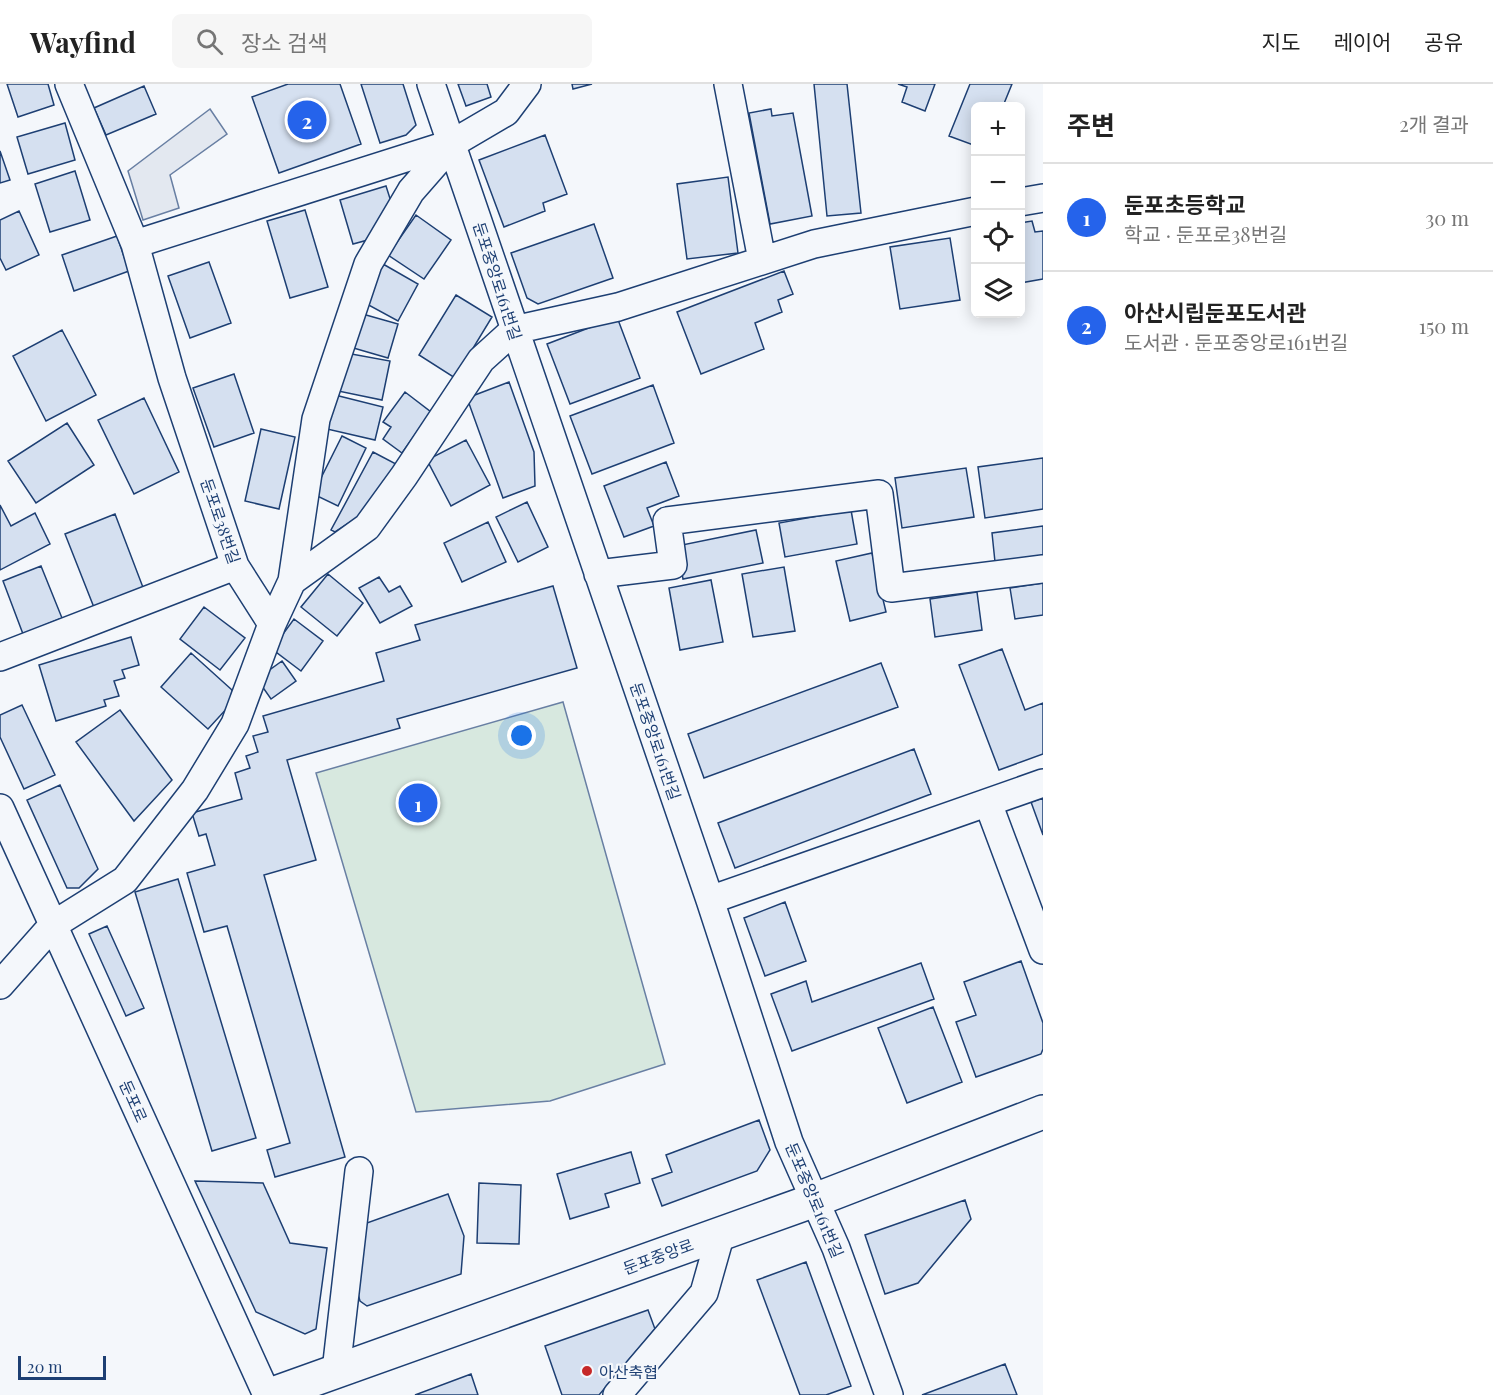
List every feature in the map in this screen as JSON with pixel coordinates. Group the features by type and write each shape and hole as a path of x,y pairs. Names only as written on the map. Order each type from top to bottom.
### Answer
{"street":[{"name":"둔포로38번길","path":"69,84 135,244 172,378 235,566 272,624"},
{"name":"둔포중앙로161번길","path":"431,84 710,900 789,1142 836,1248 889,1395"},
{"path":"135,244 453,143 506,112 527,84"},
{"path":"728,84 762,260"},
{"path":"0,985 53,925 125,880 195,790 235,724 272,624 292,581 316,419 368,264 411,191 453,143"},
{"path":"1025,201 1043,198"},
{"path":"292,581 367,527 404,477 480,360 514,330 618,307 814,244 971,212"},
{"path":"598,574 672,565 667,521 879,494 891,588 1043,568"},
{"path":"0,657 235,566"},
{"path":"710,900 1043,783"},
{"path":"988,803 1043,950"},
{"name":"둔포로","path":"0,808 269,1395"},
{"name":"둔포중앙로","path":"269,1395 815,1200 1043,1112"},
{"path":"336,1371 360,1171"},
{"path":"617,1395 704,1293 721,1233"}],"shaded area":[{"path":"210,109 227,134 170,175 179,208 143,220 128,171"},
{"path":"563,702 665,1064 550,1101 416,1112 316,773"}],"building":[{"path":"7,84 48,84 54,105 18,117"},
{"path":"288,84 340,84 361,144 279,173 252,97"},
{"path":"361,84 403,84 416,125 406,135 380,143"},
{"path":"458,84 487,84 491,97 466,106"},
{"path":"572,84 592,84 573,89"},
{"path":"814,84 847,84 861,213 827,216"},
{"path":"898,84 935,84 925,111 902,102 907,87"},
{"path":"970,84 1012,84 1005,102 971,102 971,144 949,136"},
{"path":"144,86 156,114 106,135 94,108"},
{"path":"771,109 772,116 793,113 812,216 770,224 749,113"},
{"path":"65,123 75,160 28,174 17,137"},
{"path":"545,135 567,194 543,203 545,211 504,227 479,160"},
{"path":"0,151 10,180 0,183"},
{"path":"75,171 90,220 50,232 35,184"},
{"path":"728,177 738,253 687,259 677,184"},
{"path":"386,186 394,211 375,238 353,244 340,200"},
{"path":"305,210 328,287 290,298 267,221"},
{"path":"19,211 39,255 6,270 0,258 0,220"},
{"path":"416,215 451,240 424,279 388,255"},
{"path":"1032,221 1035,232 1043,231 1043,279 1025,282 1025,264 1025,222"},
{"path":"594,224 613,278 538,304 527,298 511,253"},
{"path":"117,236 129,271 74,291 62,255"},
{"path":"950,238 960,300 900,309 890,247"},
{"path":"209,262 231,323 190,338 168,276"},
{"path":"383,264 418,284 398,321 363,302"},
{"path":"784,271 793,294 778,300 782,312 755,323 764,349 701,374 677,312"},
{"path":"456,295 492,317 455,378 419,355"},
{"path":"359,313 398,324 388,358 350,347"},
{"path":"617,317 640,378 570,404 547,344"},
{"path":"62,330 96,395 46,421 13,356"},
{"path":"346,353 390,361 382,400 338,391"},
{"path":"234,374 254,433 214,447 193,388"},
{"path":"509,382 534,452 535,486 503,498 467,398"},
{"path":"653,385 674,443 592,474 570,416"},
{"path":"405,392 431,412 402,453 383,439 391,427 383,422"},
{"path":"335,395 383,407 375,440 327,429"},
{"path":"144,398 179,472 134,494 98,420"},
{"path":"67,423 94,465 36,503 8,461"},
{"path":"261,429 295,437 279,509 245,501"},
{"path":"342,436 366,448 338,506 313,494"},
{"path":"466,440 490,485 451,506 427,460"},
{"path":"373,452 396,464 372,508 335,532 331,530"},
{"path":"1043,458 1043,509 985,518 978,467"},
{"path":"666,462 679,496 647,508 654,526 624,537 604,486"},
{"path":"966,468 974,517 902,528 895,478"},
{"path":"527,502 548,547 518,562 496,517"},
{"path":"0,505 11,526 35,513 50,544 0,570"},
{"path":"851,510 857,544 785,557 779,523"},
{"path":"115,514 144,590 95,610 65,534"},
{"path":"488,522 506,562 462,582 444,543"},
{"path":"1043,526 1043,556 995,562 992,533"},
{"path":"756,530 763,563 683,579 677,546"},
{"path":"872,553 886,612 850,621 836,561"},
{"path":"41,566 62,618 23,634 3,581"},
{"path":"784,567 795,631 753,637 742,574"},
{"path":"328,574 363,603 337,636 301,607"},
{"path":"379,577 389,592 400,586 412,606 380,623 359,588"},
{"path":"711,580 723,642 680,650 669,588"},
{"path":"1043,583 1043,615 1015,619 1010,588"},
{"path":"553,586 577,668 397,719 400,728 287,760 316,860 264,875 345,1157 275,1177 267,1150 290,1143 227,926 204,932 187,873 215,865 206,834 199,836 192,813 242,799 235,773 250,768 246,756 258,752 253,736 268,732 263,716 384,681 376,653 420,640 415,625"},
{"path":"977,592 982,630 935,637 930,599"},
{"path":"204,607 245,638 220,670 180,639"},
{"path":"294,619 323,641 301,671 272,649"},
{"path":"131,637 139,665 122,670 125,678 114,681 119,696 104,700 106,706 56,721 39,665"},
{"path":"1002,649 1025,710 1043,703 1043,754 999,770 959,665"},
{"path":"191,653 232,690 230,705 208,729 161,687"},
{"path":"282,661 296,681 271,699 257,679"},
{"path":"881,663 898,707 704,778 688,734"},
{"path":"22,705 55,775 24,789 0,737 0,715"},
{"path":"120,710 172,780 134,821 76,742"},
{"path":"914,749 931,794 735,868 718,823"},
{"path":"60,785 98,869 79,888 67,888 27,800"},
{"path":"1043,798 1043,835 1031,802"},
{"path":"178,879 256,1138 212,1151 135,892"},
{"path":"785,902 806,961 765,976 744,918"},
{"path":"107,926 144,1008 126,1016 89,934"},
{"path":"1021,961 1043,1023 1043,1049 1041,1054 976,1077 956,1022 976,1015 964,982"},
{"path":"921,963 934,999 792,1051 771,994 806,981 812,1002"},
{"path":"933,1007 962,1082 907,1103 878,1028"},
{"path":"759,1120 770,1150 757,1171 662,1206 652,1179 672,1172 666,1155"},
{"path":"631,1152 640,1183 605,1194 609,1207 570,1219 557,1174"},
{"path":"195,1181 263,1183 290,1243 327,1248 316,1329 305,1334 256,1312"},
{"path":"479,1183 521,1185 519,1244 477,1243"},
{"path":"448,1194 464,1236 461,1274 367,1306 360,1301 358,1294 364,1224"},
{"path":"965,1200 971,1219 918,1283 885,1294 865,1235"},
{"path":"806,1262 851,1386 826,1395 800,1395 757,1280"},
{"name":"아산축협","path":"648,1310 655,1329 599,1395 562,1395 545,1346"},
{"path":"1005,1364 1017,1395 922,1395"},
{"path":"471,1374 478,1395 415,1395"}],"place":[{"name":"아산시립둔포도서관","path":"307,120"},
{"name":"둔포초등학교","path":"418,803"},
{"name":"아산축협","path":"587,1371"}]}
